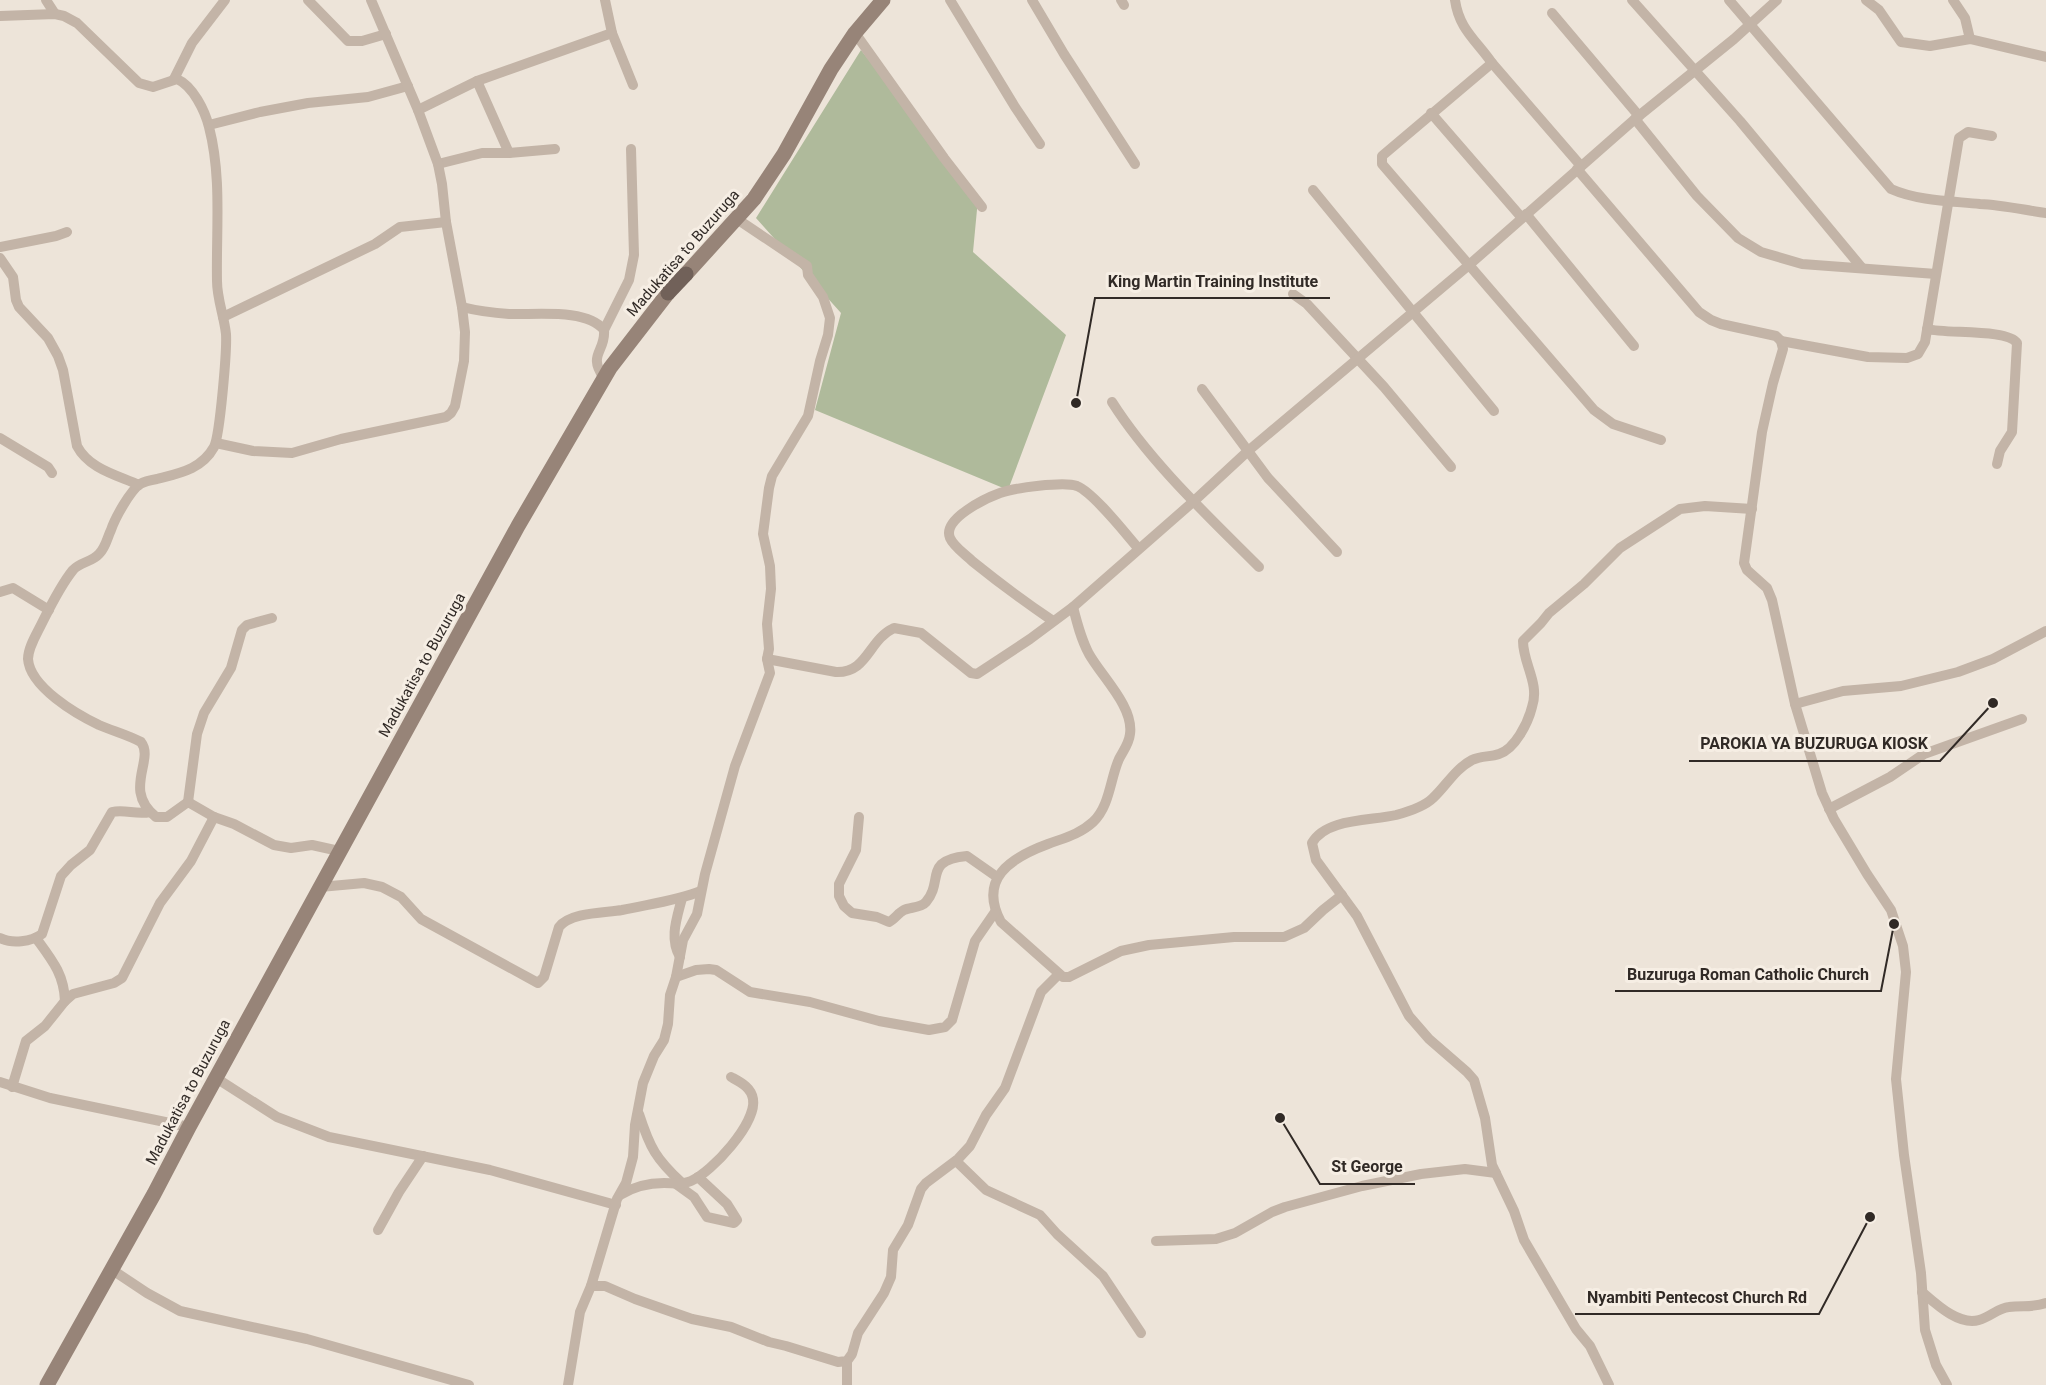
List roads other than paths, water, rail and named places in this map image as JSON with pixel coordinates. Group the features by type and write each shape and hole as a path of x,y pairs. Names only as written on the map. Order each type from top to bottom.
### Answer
{"main road":[{"name":"Madukatisa to Buzuruga","path":"47,1385 154,1194 189,1126 518,526 610,368 668,293 754,199 784,154 807,110 855,33 883,0"}],"street":[{"path":"46,0 54,14"},
{"path":"174,79 192,44 225,0"},
{"path":"308,0 348,41 354,42 386,34"},
{"path":"216,443 253,451 292,453 341,439 446,417 455,406 464,361 465,332 438,164 418,110 371,0"},
{"path":"605,0 612,33 633,85"},
{"path":"950,0 1040,144"},
{"path":"1032,0 1135,164"},
{"path":"1455,0 1457,17 1491,63 1699,312 1711,320 1776,336 1781,341 1783,349 1762,432 1744,563 1747,570 1767,588 1772,600 1795,704 1822,794 1867,874 1891,910 1903,946 1906,972 1896,1079 1925,1330 1936,1365 1947,1385"},
{"path":"1632,0 1695,69 1862,268"},
{"path":"1729,0 1891,189 1920,197 2046,213"},
{"path":"767,659 847,672 855,669 882,637 894,628 921,633 971,673 977,674 1073,607 1248,451 1469,265 1637,117 1750,25 1777,0"},
{"path":"1866,0 1879,10 1902,42 1930,46 1970,39 2046,57"},
{"path":"1953,0 1965,18 1970,39"},
{"path":"1552,13 1637,117 1697,196 1738,238 1750,247 1802,264 1936,274"},
{"path":"0,16 54,14 77,23 139,83 153,87 174,79 181,81 202,108 209,125 216,173 217,284 226,337 216,443 202,463 144,482 133,491 111,528 103,550 92,560 74,569 49,610 30,650 28,657 30,665 37,680 47,692 87,718 141,742 145,751 139,784 141,795 150,812 156,817 167,817 188,802 196,734 204,713 228,675 242,630 247,625 272,618"},
{"path":"418,110 477,81 612,33"},
{"path":"855,33 944,158 982,207"},
{"path":"1491,63 1382,156 1382,164 1594,410 1613,424 1661,440"},
{"path":"477,81 509,153"},
{"path":"209,125 280,108 368,98 408,86"},
{"path":"1431,113 1524,216 1634,346"},
{"path":"1781,341 1851,355 1907,358 1918,354 1923,348 1927,329 1959,138 1968,132 1992,136"},
{"path":"438,164 482,153 555,149"},
{"path":"604,378 596,362 605,336 604,330 629,280 634,255 632,149"},
{"path":"1313,190 1494,411"},
{"path":"568,1385 580,1312 591,1286 633,1158 643,1083 648,1067 664,1040 668,1024 670,995 683,940 697,914 701,891 735,766 770,673 767,659 769,649 767,624 771,589 770,566 763,534 769,488 772,476 808,416 828,334 830,318 827,304 809,277 806,264 737,219"},
{"path":"224,317 375,244 400,227 446,222"},
{"path":"0,247 66,232"},
{"path":"0,258 13,277 19,307 48,338 58,356 81,452 91,464 139,485"},
{"path":"1293,294 1307,304 1358,358 1451,467"},
{"path":"462,307 493,313 564,314 594,321 604,330"},
{"path":"1927,329 1959,333 1990,333 2011,338 2017,343 2012,432 2000,451 1997,464"},
{"path":"1202,389 1268,478 1337,552"},
{"path":"1112,402 1123,419 1194,501 1259,567"},
{"path":"0,438 48,468 52,473"},
{"path":"1053,621 1004,588 958,549 950,539 948,531 950,524 985,500 1001,493 1032,487 1072,485 1080,487 1094,499 1138,548"},
{"path":"1609,1385 1590,1346 1576,1329 1534,1261 1489,1153 1485,1118 1474,1080 1429,1039 1408,1016 1357,916 1316,860 1312,848 1314,840 1326,831 1343,824 1397,814 1427,803 1452,775 1473,760 1506,751 1522,728 1532,709 1535,696 1523,641 1554,608 1584,584 1620,548 1680,509 1705,506 1752,509"},
{"path":"0,592 13,588 49,610"},
{"path":"1073,607 1079,631 1089,653 1128,714 1130,733 1103,808 1093,822 1078,833 1032,851 997,877 992,896 995,912 1008,930 1063,977 1077,975 1121,951 1149,945 1234,937 1284,937 1304,928 1342,895"},
{"path":"1795,704 1850,690 1901,686 1958,672 1993,659 2046,631"},
{"path":"1829,809 1890,777 1924,754 2022,719"},
{"path":"188,802 214,818 234,824 274,845 291,848 312,845 339,851"},
{"path":"0,938 9,942 36,939 42,934 61,876 90,850 109,815 114,811 122,810 139,814 150,812"},
{"path":"860,817 854,857 839,884 839,896 844,906 852,913 877,917 889,922 903,910 922,904 929,896 941,864 951,858 967,856 997,877"},
{"path":"12,1087 26,1041 45,1026 65,1001 74,994 114,983 122,978 160,903 191,861 214,818"},
{"path":"320,887 364,883 382,887 401,897 421,919 490,955 536,983 543,980 559,927 565,921 682,898 701,891"},
{"path":"680,957 674,943 674,935 682,898"},
{"path":"676,977 696,970 716,970 750,992 810,1002 879,1021 938,1030 952,1020 975,941 995,912"},
{"path":"36,939 61,976 65,1001"},
{"path":"847,1385 847,1361 852,1354 858,1333 884,1293 891,1277 892,1250 908,1225 921,1189 956,1161 970,1146 986,1115 1005,1088 1044,987 1059,974"},
{"path":"216,1078 277,1117 329,1137 490,1170 618,1200 638,1186 651,1183 689,1183 717,1161 744,1129 753,1099 744,1085 731,1077"},
{"path":"0,1082 50,1098 189,1126"},
{"path":"638,1111 659,1162 694,1197 707,1217 734,1223 737,1220 727,1204 698,1177"},
{"path":"378,1230 399,1192 423,1156"},
{"path":"956,1161 986,1190 1040,1215 1057,1234 1103,1276 1141,1333"},
{"path":"1156,1241 1216,1239 1235,1233 1272,1212 1297,1203 1374,1183 1465,1169 1496,1173"},
{"path":"111,1269 180,1311 307,1339 469,1385"},
{"path":"591,1286 605,1286 692,1319 731,1327 769,1342 838,1362 847,1361"},
{"path":"1922,1292 1947,1312 1969,1320 1979,1320 2011,1306 2033,1307 2046,1303"}],"place":[{"name":"King Martin Training Institute","path":"1076,403"},
{"name":"PAROKIA YA BUZURUGA KIOSK","path":"1993,703"},
{"name":"Buzuruga Roman Catholic Church","path":"1894,924"},
{"name":"St George","path":"1280,1118"},
{"name":"Nyambiti Pentecost Church Rd","path":"1870,1217"}]}
